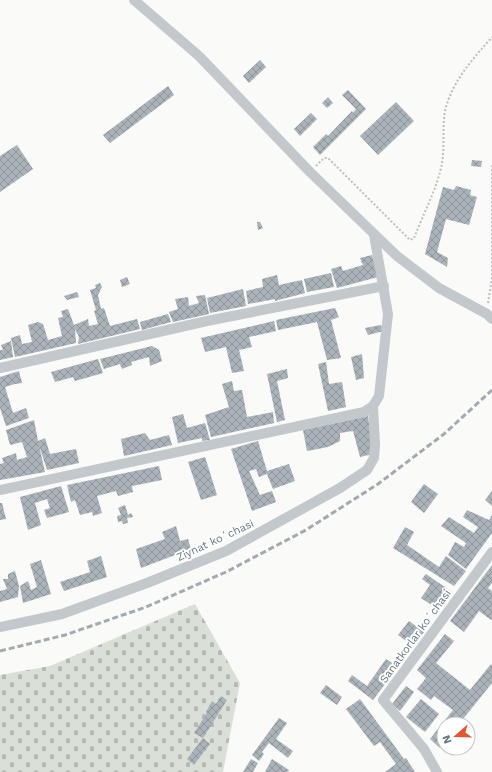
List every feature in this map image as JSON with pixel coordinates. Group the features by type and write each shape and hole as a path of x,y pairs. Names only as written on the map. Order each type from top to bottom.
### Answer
{"street":[{"path":"134,0 199,56 310,172 397,256 439,288 492,319"},
{"name":"Ziynat koʻchasi","path":"0,627 62,614 147,583 219,554 282,521 340,488 367,470 374,458 375,445 373,406 379,396 388,314 374,235"},
{"path":"0,368 207,321 384,286"},
{"path":"0,490 364,412 373,406"},
{"name":"Sanatkorlar koʻchasi","path":"437,772 424,749 383,700 492,552"}],"path":[{"path":"310,172 324,158 328,158 410,240 414,238 437,180 442,163 445,112 450,95 464,69 492,37"},
{"path":"483,313 489,300 492,278 492,164"}],"green space":[{"path":"195,604 240,683 223,772 0,772 0,675 50,666"}],"building":[{"path":"260,60 266,67 249,83 243,76"},
{"path":"168,86 174,95 110,143 103,135"},
{"path":"348,90 366,109 320,155 313,147 326,134 328,136 352,111 353,113 356,109 342,95"},
{"path":"328,97 333,103 327,108 322,103"},
{"path":"396,102 414,121 378,155 360,136"},
{"path":"311,113 317,119 300,136 294,129"},
{"path":"17,145 33,169 0,192 0,156"},
{"path":"472,160 482,161 481,167 471,166"},
{"path":"456,186 471,190 470,195 477,197 469,225 446,219 437,252 448,258 447,267 425,254 443,187 454,190"},
{"path":"257,222 260,222 263,228 258,230"},
{"path":"372,255 378,277 337,288 331,269 341,266 343,271 363,265 360,258"},
{"path":"331,273 334,287 307,292 304,279"},
{"path":"277,275 279,285 302,280 305,293 275,301 275,299 248,304 246,291 263,287 262,279"},
{"path":"127,277 130,284 122,287 120,280"},
{"path":"100,283 102,287 98,295 101,309 104,308 110,326 137,319 140,329 78,344 79,337 75,329 76,343 15,357 11,338 20,335 22,344 32,342 28,325 38,322 43,324 48,340 62,336 58,318 63,317 61,311 68,309 74,325 88,319 89,326 98,324 94,311 96,310 90,290 96,288 95,285"},
{"path":"243,289 246,306 210,313 207,298"},
{"path":"77,292 79,297 67,300 64,296"},
{"path":"205,295 209,314 173,322 169,312 178,309 175,299 188,297 189,306 199,303 196,296"},
{"path":"335,308 339,317 331,320 341,358 327,360 317,322 278,330 276,320"},
{"path":"168,314 171,322 142,330 140,322"},
{"path":"274,321 276,331 249,337 252,347 239,350 244,371 232,373 226,347 205,352 201,338"},
{"path":"381,325 384,331 368,335 365,328"},
{"path":"11,341 13,357 0,360 0,350 3,350 1,345"},
{"path":"152,346 159,350 162,361 150,366 149,357 131,362 132,365 122,369 120,364 104,369 100,359"},
{"path":"362,354 364,378 356,380 351,357"},
{"path":"98,359 103,373 75,381 73,377 55,382 51,372"},
{"path":"326,362 329,384 342,382 346,407 328,411 318,364"},
{"path":"287,369 288,378 277,381 285,420 277,422 267,374"},
{"path":"19,371 22,383 5,387 13,413 26,408 29,418 6,426 0,408 0,377"},
{"path":"232,381 234,391 242,390 247,417 273,412 274,423 211,437 205,415 229,407 222,384"},
{"path":"183,414 187,428 205,423 210,440 202,441 202,438 178,443 172,417"},
{"path":"368,416 373,454 360,457 353,431 340,433 340,441 328,447 307,451 303,430"},
{"path":"34,420 38,441 45,438 50,454 76,449 79,463 47,470 39,445 45,472 0,480 0,464 4,463 2,458 16,453 17,460 27,457 22,442 10,445 6,430"},
{"path":"145,433 150,440 169,435 172,445 124,456 121,439"},
{"path":"258,441 267,471 289,464 295,481 273,489 267,474 259,477 256,469 249,471 260,495 272,491 276,502 252,511 231,449"},
{"path":"205,457 217,495 201,500 188,462"},
{"path":"159,466 162,480 132,486 133,492 118,496 116,491 97,496 102,513 93,516 92,512 80,515 75,500 71,502 67,485"},
{"path":"424,484 438,494 424,513 411,502"},
{"path":"61,486 69,512 47,518 44,510 50,508 47,499 35,503 41,525 28,530 20,497"},
{"path":"492,491 492,506 485,500"},
{"path":"0,503 2,503 6,519 0,520"},
{"path":"125,505 128,515 131,513 133,517 127,518 128,523 123,524 122,521 118,522 117,516 121,515 118,508"},
{"path":"467,510 489,520 492,515 492,533 466,569 448,555 455,542 464,547 466,543 441,526 449,517 474,533 478,527 463,517"},
{"path":"176,526 180,541 188,539 191,549 141,568 136,549 165,539 162,532"},
{"path":"405,527 414,532 407,545 439,567 446,556 466,571 454,586 393,548"},
{"path":"101,556 107,577 64,591 60,582 90,572 87,561"},
{"path":"41,560 51,594 23,603 20,586 28,581 31,590 37,587 30,564"},
{"path":"492,565 492,583 488,588 492,591 492,619 491,620 479,611 464,632 450,621"},
{"path":"15,571 19,586 18,597 0,602 0,591 7,589 3,579 8,579 8,574"},
{"path":"426,574 452,592 439,610 421,598 430,585 422,579"},
{"path":"409,621 424,632 413,646 398,635"},
{"path":"445,634 454,641 436,663 470,690 491,664 492,683 465,716 448,716 453,710 434,696 431,700 417,689 426,678 417,670"},
{"path":"386,659 398,667 373,700 348,681 352,675 367,686"},
{"path":"326,685 342,697 337,705 320,693"},
{"path":"406,686 414,692 400,711 392,704"},
{"path":"221,696 227,700 203,738 194,733 207,713 206,712 212,701 216,704"},
{"path":"360,699 404,759 406,758 415,772 385,772 396,764 380,742 374,746 346,709"},
{"path":"421,699 439,714 425,732 406,717"},
{"path":"279,718 287,723 276,739 293,751 288,758 269,743 262,752 264,754 259,761 252,755"},
{"path":"436,731 436,744 430,739"},
{"path":"203,738 210,744 194,765 187,759"},
{"path":"251,759 258,763 253,772 243,772"},
{"path":"272,759 289,770 288,772 265,772"}],"railway":[{"path":"0,651 65,635 146,607 226,572 306,530 378,484 444,434 492,390"}]}
